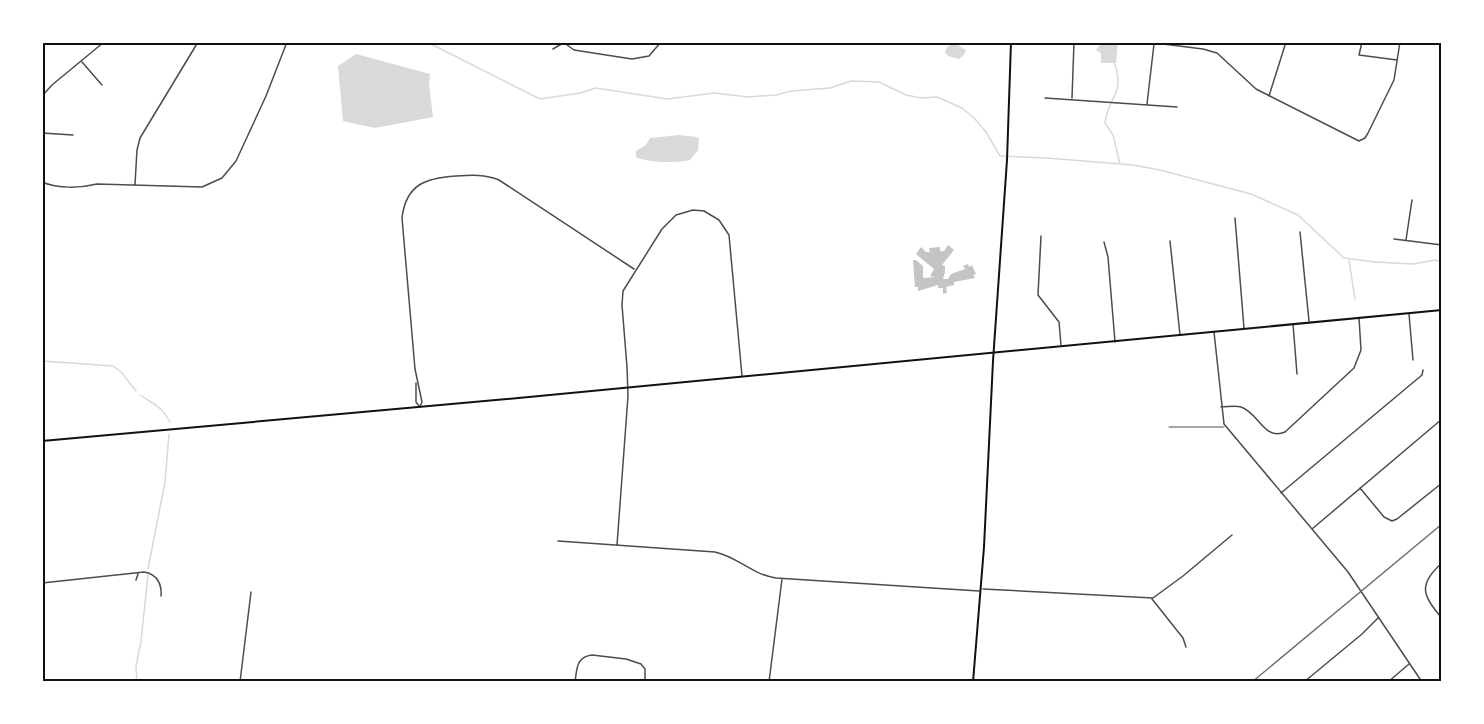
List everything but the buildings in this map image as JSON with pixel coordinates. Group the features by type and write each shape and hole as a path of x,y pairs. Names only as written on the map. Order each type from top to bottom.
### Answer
{"main road":[{"path":"973,682 981,590 1011,42"},
{"path":"42,441 1442,310"}],"street":[{"path":"42,96 104,42"},
{"path":"135,184 140,138 198,42"},
{"path":"42,182 49,185 81,187 97,184 202,186 213,183 227,174 236,161 267,96 287,42"},
{"path":"553,49 564,42 574,50 632,59 649,56 661,42"},
{"path":"1046,42 1074,43 1072,99"},
{"path":"1146,105 1155,42 1203,49 1225,58 1252,86 1359,141 1365,138 1394,80 1400,42"},
{"path":"1269,96 1286,42"},
{"path":"1362,42 1359,55 1398,61"},
{"path":"82,61 102,85"},
{"path":"1045,98 1178,107"},
{"path":"42,133 73,135"},
{"path":"420,407 416,402 417,382 402,218 407,198 424,182 444,177 476,175 499,180 635,270"},
{"path":"1406,240 1412,200"},
{"path":"617,546 628,387 622,298 626,285 662,229 676,215 688,210 710,213 726,230 730,242 742,376"},
{"path":"1235,218 1244,329"},
{"path":"1300,232 1309,322"},
{"path":"1041,236 1038,295 1059,322 1061,346"},
{"path":"1394,239 1441,245 1442,310"},
{"path":"1170,241 1180,335"},
{"path":"1104,242 1108,257 1115,342"},
{"path":"1408,313 1413,360"},
{"path":"1221,407 1244,408 1270,433 1286,432 1354,368 1361,350 1359,317"},
{"path":"1293,324 1297,374"},
{"path":"1214,332 1221,407 1226,427 1343,566 1422,682"},
{"path":"1281,493 1422,375 1423,370"},
{"path":"417,382 422,402 420,407"},
{"path":"1311,529 1442,419"},
{"path":"1360,487 1384,517 1390,520 1397,519 1442,483"},
{"path":"558,541 720,553 756,573 783,579 1151,598 1161,594 1232,535"},
{"path":"1442,563 1429,576 1425,590 1428,601 1442,618"},
{"path":"42,566 43,583 150,573 158,579 162,590 161,596"},
{"path":"136,580 139,573"},
{"path":"768,682 783,579"},
{"path":"240,682 251,592"},
{"path":"1151,598 1183,638 1186,647"},
{"path":"1304,682 1379,617"},
{"path":"575,682 579,661 588,656 620,658 637,662 645,669 645,682"},
{"path":"1388,682 1410,664"}],"lane":[{"path":"1169,427 1226,427"}],"shaded area":[{"path":"1102,42 1118,42 1116,63 1101,63 1101,53 1096,50"},
{"path":"956,44 966,50 959,59 948,56 945,52 948,46"},
{"path":"356,54 430,74 433,117 375,128 343,121 338,66"},
{"path":"679,135 699,139 698,150 690,160 662,162 636,157 636,151 646,145 650,138"}],"waterway":[{"path":"427,42 540,99 580,93 596,88 667,99 714,93 748,97 830,88 851,81 879,82 906,95 921,98 937,97 962,108 986,132 1000,156 1133,165 1160,170 1251,194 1298,215 1344,258 1413,264 1436,260 1442,263"},
{"path":"1114,62 1118,82 1105,123 1113,135 1120,164"},
{"path":"1349,260 1355,299"},
{"path":"42,361 113,366 121,372 136,391"},
{"path":"140,395 161,409 170,422"},
{"path":"148,569 165,482 169,434"},
{"path":"137,682 136,666 148,575"}],"railway":[{"path":"1252,682 1442,524"}]}
